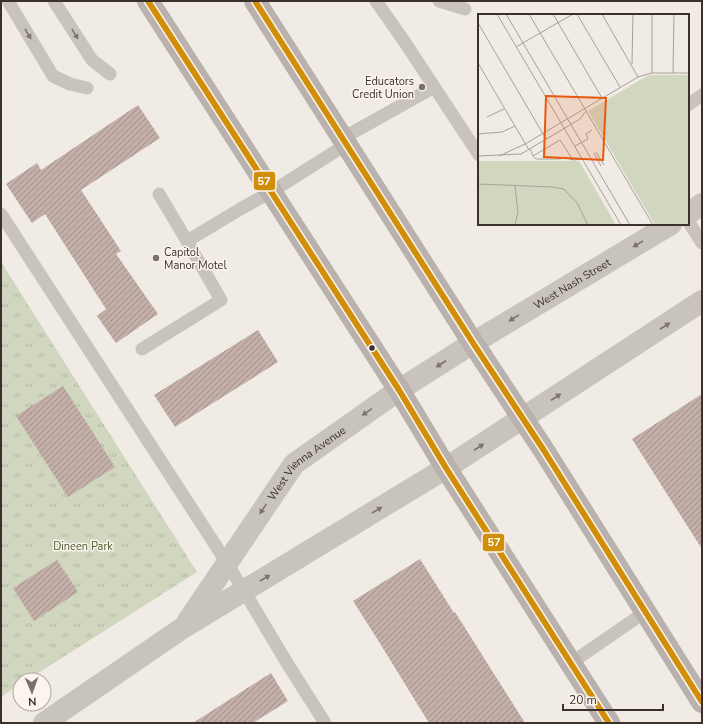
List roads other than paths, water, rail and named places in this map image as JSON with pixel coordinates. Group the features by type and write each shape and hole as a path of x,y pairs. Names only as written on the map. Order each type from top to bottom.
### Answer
{"main road":[{"path":"148,1 399,390 446,468 609,723"},
{"path":"255,1 473,343 524,418 702,702"}],"street":[{"path":"689,213 702,204"},
{"name":"West Nash Street","path":"473,343 669,225"},
{"path":"524,418 702,302"},
{"name":"West Vienna Avenue","path":"184,627 294,464 399,390 473,343"},
{"name":"West Vienna Avenue","path":"44,723 184,627 446,468 524,418"}],"lane":[{"path":"8,1 53,76 70,84 87,88"},
{"path":"54,1 92,60 110,74"},
{"path":"376,1 478,153"},
{"path":"439,1 465,9"},
{"path":"187,241 271,192 345,141 434,87"},
{"path":"689,103 702,95"},
{"path":"142,349 221,300 159,194"},
{"path":"1,214 227,563 325,723"},
{"path":"689,223 702,243"},
{"path":"571,663 645,612"}],"place":[{"name":"Educators Credit Union","path":"422,87"},
{"name":"Capitol Manor Motel","path":"156,258"}],"park label":[{"name":"Dineen Park","path":"83,546"}]}
